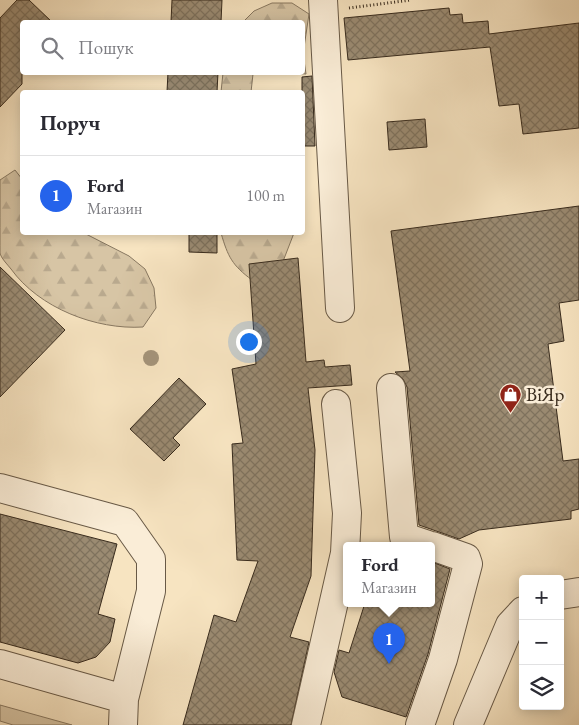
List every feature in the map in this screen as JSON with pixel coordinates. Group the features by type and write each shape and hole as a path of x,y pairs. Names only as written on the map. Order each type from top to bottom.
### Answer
{"lane":[{"path":"324,2 340,308"},
{"path":"392,388 404,538 418,542"},
{"path":"336,404 347,513 346,542"},
{"path":"0,488 125,522 151,559 151,591 123,712 0,664"},
{"path":"420,725 443,659 468,564 466,558 435,547"},
{"path":"306,725 343,562"},
{"path":"564,594 579,592"},
{"path":"468,725 510,625 519,615"}],"path":[{"path":"324,2 342,9 411,0"}],"green space":[{"path":"272,3 292,3 309,14 305,41 305,20 245,20 254,11"},
{"path":"223,75 253,75 251,90 221,90"},
{"path":"15,170 20,176 20,235 88,235 129,256 145,269 154,288 156,308 143,327 106,325 70,314 37,295 23,283 0,253 0,180"},
{"path":"222,235 293,235 282,264 252,280 240,270 226,248"},
{"path":"0,705 72,725 13,725 0,721"}],"building":[{"path":"17,0 29,0 50,20 20,20 20,75 22,75 22,84 0,107 0,18"},
{"path":"172,0 222,0 221,20 171,20"},
{"path":"449,8 450,15 462,14 463,23 488,21 489,34 579,23 579,128 523,134 519,104 499,106 490,47 348,60 344,18"},
{"path":"168,75 218,75 217,90 167,90"},
{"path":"312,76 315,146 305,146 305,90 302,90 302,77"},
{"path":"425,119 427,147 389,150 387,122"},
{"path":"579,206 579,300 559,303 564,341 548,344 563,461 579,459 579,509 571,511 571,519 479,530 459,539 419,525 407,387 403,379 395,372 410,371 391,231"},
{"path":"189,235 217,235 217,253 189,252"},
{"path":"298,258 306,362 324,360 325,367 350,365 352,385 308,388 315,450 311,576 290,637 309,642 291,725 183,725 214,615 236,622 258,561 237,560 232,444 243,443 232,369 256,364 249,264"},
{"path":"0,267 65,330 0,397"},
{"path":"179,378 206,404 173,438 180,445 164,461 130,429"},
{"path":"0,514 117,544 98,614 115,619 110,642 96,657 78,663 0,642"},
{"path":"435,563 450,569 428,654 406,717 342,697 334,672 339,650 349,653 364,607 435,607"}],"place":[{"name":"ВіЯр","path":"510,413"},
{"name":"Ford","path":"389,664"}]}
